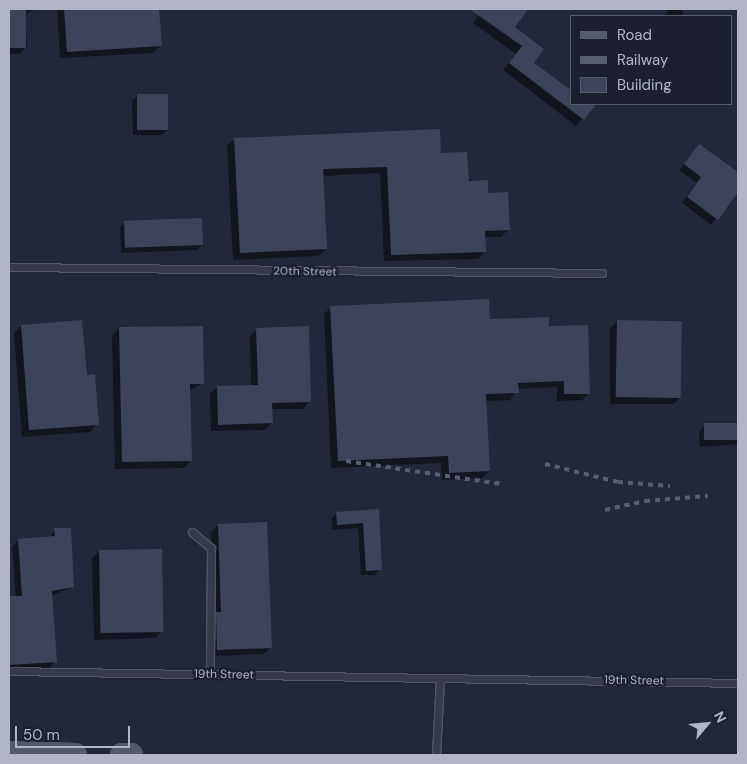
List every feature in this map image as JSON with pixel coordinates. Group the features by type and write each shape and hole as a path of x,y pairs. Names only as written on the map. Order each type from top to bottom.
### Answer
{"main road":[{"path":"18,754 75,755"},
{"path":"122,755 131,755"}],"lane":[{"name":"20th Street","path":"9,267 602,273"},
{"path":"192,532 211,548 210,675"},
{"name":"19th Street","path":"9,671 738,683"},
{"path":"436,755 440,679"}],"building":[{"path":"9,9 26,9 26,48 9,48"},
{"path":"64,9 159,9 162,46 67,52"},
{"path":"469,9 528,9 515,27 544,49 534,63 570,89 570,105 595,105 584,120 509,63 522,46"},
{"path":"137,94 168,94 168,130 137,130"},
{"path":"440,129 441,153 467,152 469,181 488,180 488,193 508,192 510,230 485,231 486,252 391,255 387,167 323,169 327,249 240,253 234,138"},
{"path":"699,144 738,172 738,192 718,220 687,197 701,177 684,164"},
{"path":"202,218 203,245 125,248 124,221"},
{"path":"489,299 490,319 549,317 549,326 588,325 590,394 564,394 564,381 518,383 519,393 486,394 490,471 449,473 448,456 338,461 330,306"},
{"path":"82,320 87,375 95,374 99,425 29,430 21,325"},
{"path":"617,320 682,321 681,398 616,397"},
{"path":"203,326 204,384 190,384 192,461 122,462 119,327"},
{"path":"309,326 311,402 272,403 273,423 218,425 217,386 258,385 256,328"},
{"path":"704,423 738,423 738,440 704,440"},
{"path":"379,509 382,570 366,571 363,523 337,525 336,512"},
{"path":"267,522 272,648 217,650 216,612 221,612 218,524"},
{"path":"54,528 71,528 74,587 52,591 57,662 9,665 9,596 22,596 18,539 55,536"},
{"path":"162,549 163,632 100,633 99,550"}],"railway":[{"path":"346,461 501,484"},
{"path":"545,464 618,482 670,486"},
{"path":"605,510 645,501 708,496"}]}
